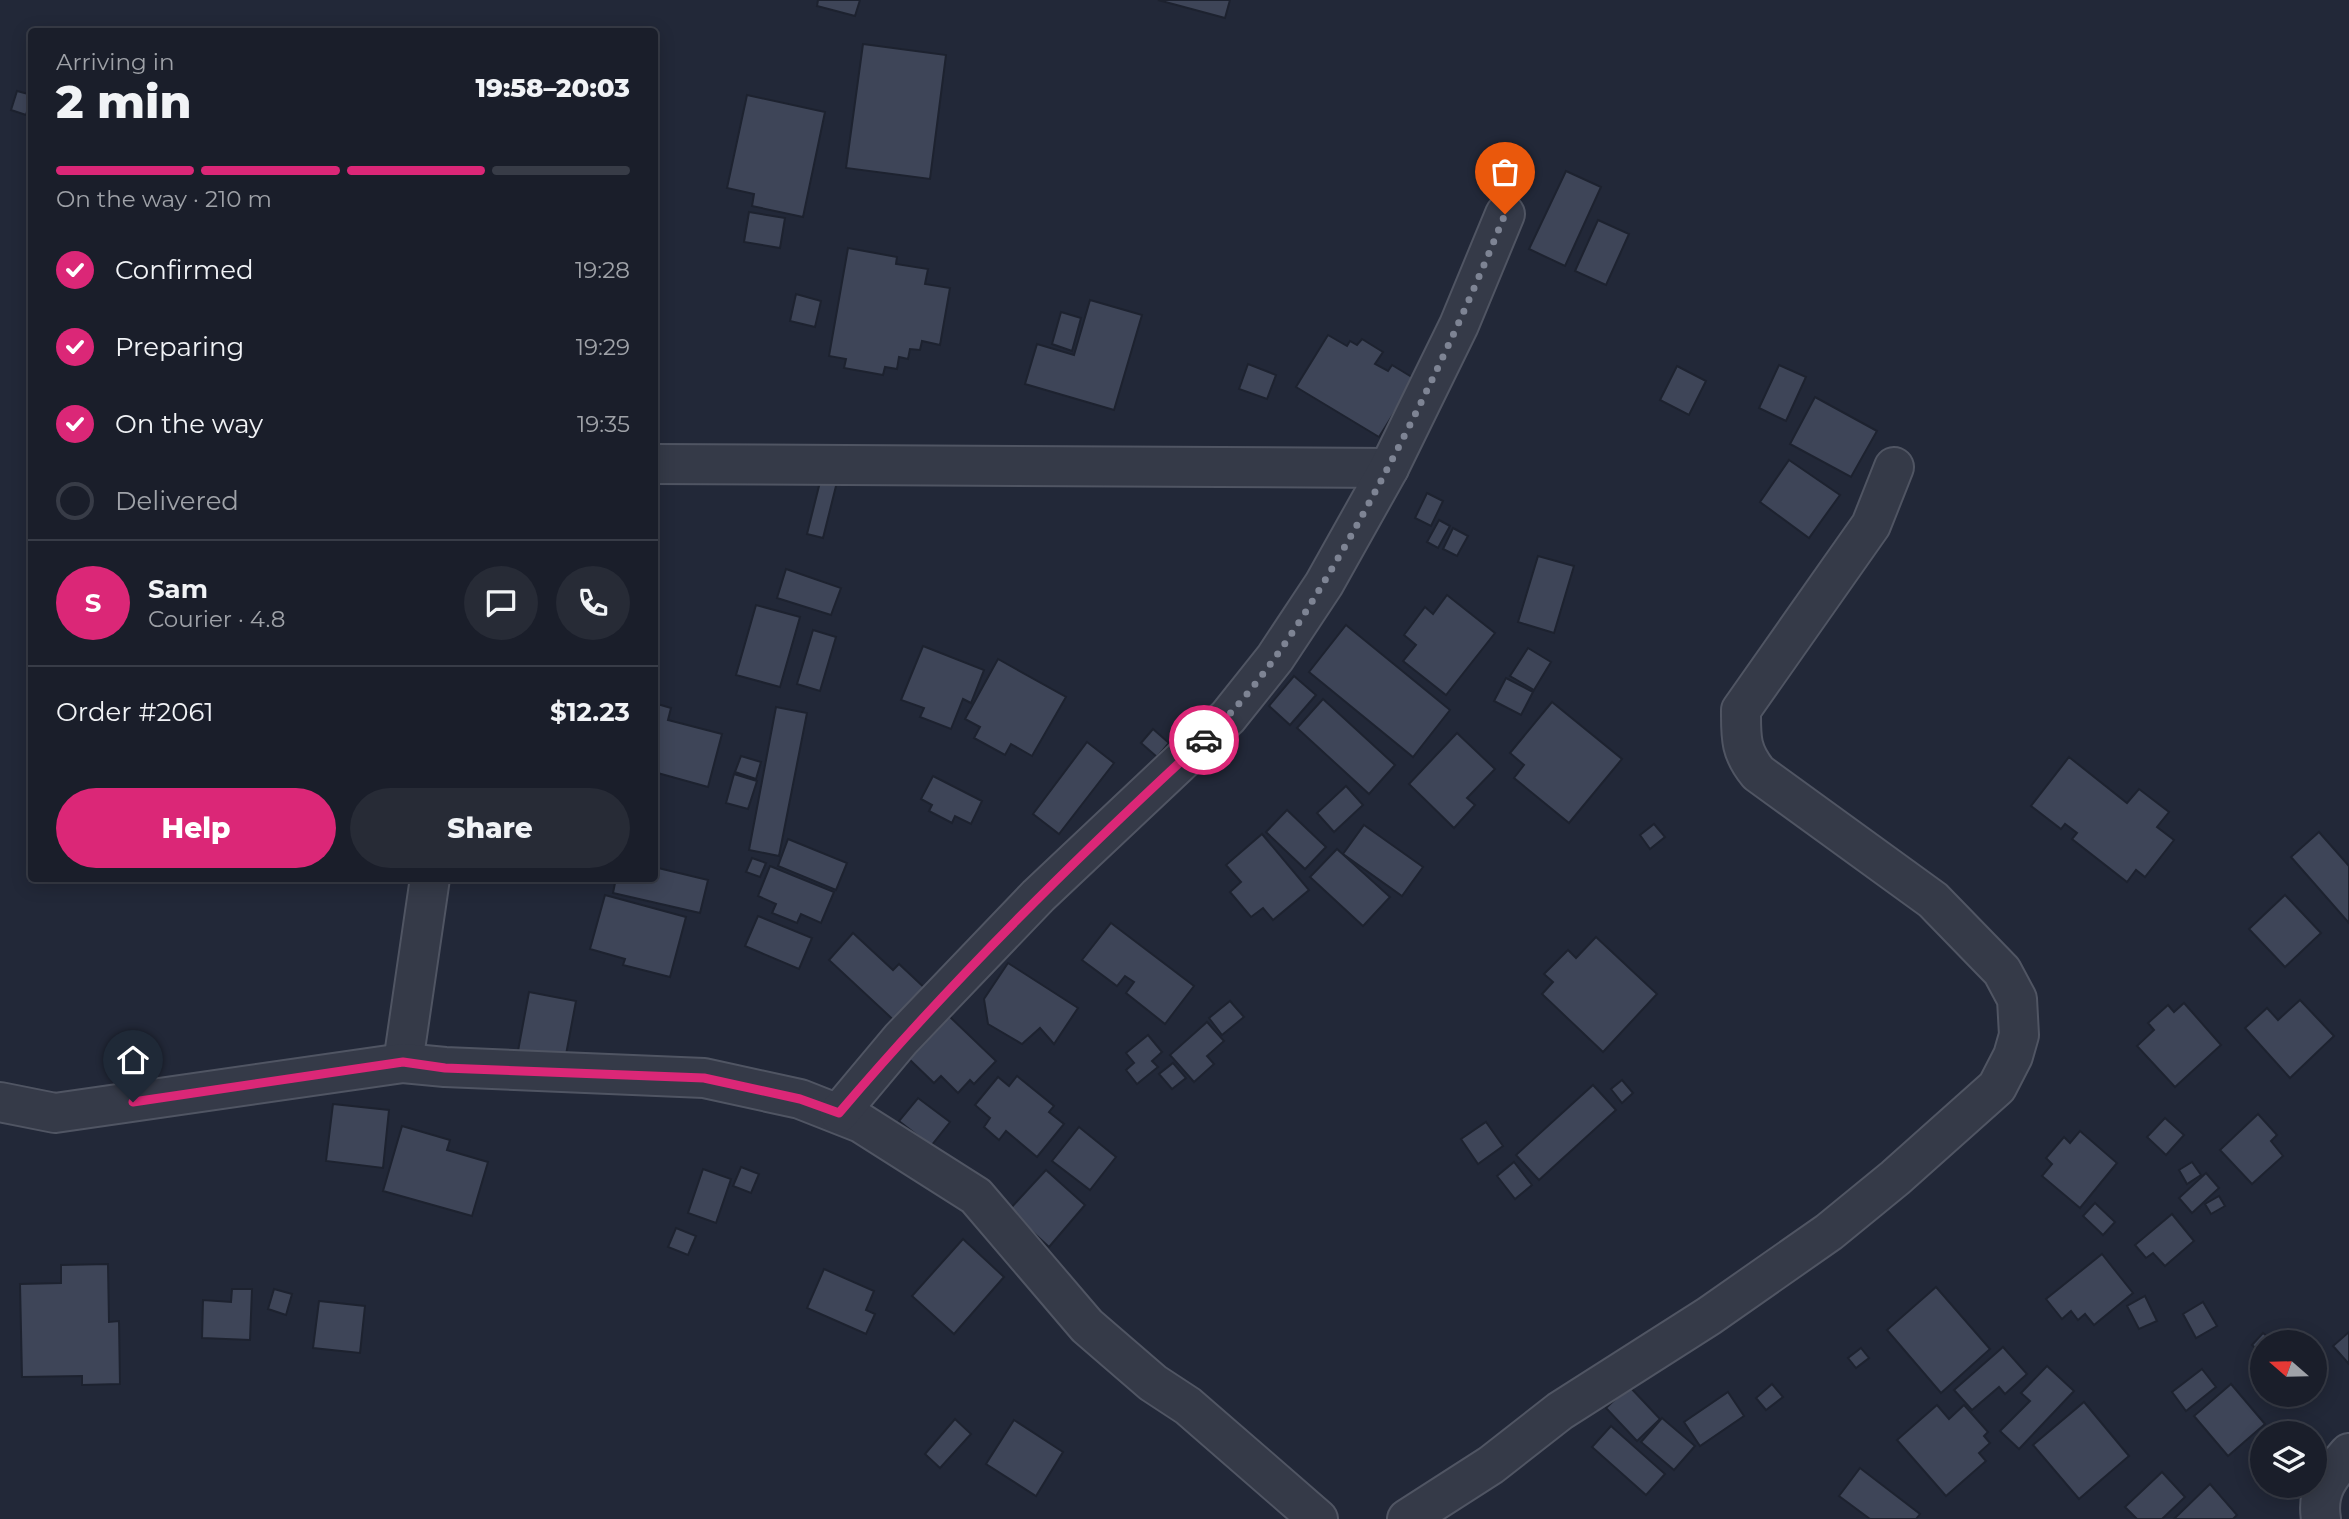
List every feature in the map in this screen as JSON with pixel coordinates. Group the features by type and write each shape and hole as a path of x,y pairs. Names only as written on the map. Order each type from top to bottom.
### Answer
{"street":[{"path":"839,1113 901,1039 1038,895 1228,717 1275,658 1324,584 1389,468 1459,325 1505,214"},
{"path":"658,464 1389,468"},
{"path":"1406,1519 1491,1465 1560,1411 1709,1316 1829,1232 1895,1178 1997,1087 2013,1056 2019,1035 2017,999 2002,971 1933,900 1880,865 1758,772 1746,758 1741,738 1741,710 1871,525 1894,467"},
{"path":"403,1062 429,882"},
{"path":"0,1102 55,1113 403,1062 445,1068 704,1078 800,1099 839,1113 873,1130 976,1196 1087,1326 1153,1383 1188,1406 1318,1519"},
{"path":"2321,1519 2319,1510 2326,1480 2349,1453"}],"building":[{"path":"818,0 860,0 855,16 817,6"},
{"path":"1158,0 1230,0 1225,18"},
{"path":"863,44 946,55 930,179 846,168"},
{"path":"17,91 28,94 26,115 11,110"},
{"path":"747,95 825,112 803,217 752,206 754,194 727,188"},
{"path":"1566,171 1601,187 1565,266 1529,249"},
{"path":"749,212 785,218 780,248 744,242"},
{"path":"1598,220 1629,234 1606,285 1575,271"},
{"path":"848,248 897,257 896,264 928,269 925,284 950,288 940,345 922,341 920,350 910,349 908,359 899,357 897,369 885,367 883,375 844,368 846,359 829,356"},
{"path":"796,294 821,301 815,327 790,321"},
{"path":"1090,300 1142,315 1114,410 1025,384 1037,344 1074,355"},
{"path":"1061,312 1081,318 1072,351 1052,344"},
{"path":"1328,335 1347,346 1350,341 1357,345 1362,339 1383,352 1375,364 1388,371 1392,365 1415,379 1379,437 1296,387"},
{"path":"1248,364 1276,375 1267,399 1239,389"},
{"path":"1779,365 1806,377 1786,421 1759,408"},
{"path":"1677,366 1706,381 1689,415 1660,400"},
{"path":"1815,397 1877,431 1851,477 1790,444"},
{"path":"1789,460 1840,495 1809,538 1760,502"},
{"path":"821,478 837,482 823,538 807,534"},
{"path":"1427,493 1443,501 1431,526 1415,518"},
{"path":"1439,520 1450,526 1438,548 1427,542"},
{"path":"1453,528 1468,536 1457,556 1443,549"},
{"path":"1538,556 1574,566 1554,633 1518,622"},
{"path":"786,569 841,588 831,615 777,598"},
{"path":"1447,595 1495,633 1446,695 1403,661 1416,645 1404,635 1425,607 1433,614"},
{"path":"756,605 800,617 780,687 736,675"},
{"path":"1346,625 1450,710 1413,757 1309,672"},
{"path":"813,630 836,637 820,691 797,684"},
{"path":"923,646 984,670 971,703 963,699 951,729 920,717 924,708 901,700"},
{"path":"1528,648 1551,662 1534,690 1510,676"},
{"path":"998,659 1066,697 1032,756 1011,744 1005,755 974,738 980,727 965,719"},
{"path":"1294,676 1316,695 1290,725 1269,706"},
{"path":"1506,678 1533,692 1521,715 1494,701"},
{"path":"1323,699 1395,765 1369,794 1297,728"},
{"path":"1552,702 1622,759 1569,823 1514,778 1524,765 1510,753"},
{"path":"658,704 671,708 668,720 722,734 708,787 658,773"},
{"path":"776,707 807,713 779,856 749,850"},
{"path":"1153,729 1169,743 1157,757 1141,743"},
{"path":"1457,733 1495,769 1467,798 1475,805 1454,828 1409,784"},
{"path":"1087,742 1114,763 1059,834 1033,814"},
{"path":"741,756 761,762 756,779 735,772"},
{"path":"2069,757 2127,803 2139,789 2169,812 2157,827 2174,840 2145,877 2136,870 2127,882 2072,839 2077,833 2065,824 2061,829 2031,806"},
{"path":"734,774 757,781 748,809 726,803"},
{"path":"933,776 982,801 971,824 955,816 952,823 929,811 932,805 921,799"},
{"path":"1346,786 1363,805 1334,832 1317,813"},
{"path":"1287,810 1326,847 1305,869 1266,832"},
{"path":"1654,824 1665,837 1650,849 1640,835"},
{"path":"1364,825 1423,867 1402,896 1343,854"},
{"path":"2319,832 2349,866 2349,923 2291,857"},
{"path":"1262,834 1309,890 1273,920 1263,908 1251,917 1230,892 1241,882 1226,865"},
{"path":"788,839 847,863 836,890 778,866"},
{"path":"1337,849 1390,897 1363,926 1310,877"},
{"path":"752,858 766,863 760,877 746,872"},
{"path":"770,866 834,892 821,923 801,914 797,923 772,913 776,904 758,896"},
{"path":"658,868 708,880 700,913 613,893 615,882 658,882"},
{"path":"605,895 686,917 670,977 623,965 625,959 590,949"},
{"path":"2285,895 2321,933 2285,967 2249,929"},
{"path":"758,916 812,938 799,969 745,946"},
{"path":"1111,923 1194,986 1165,1024 1126,993 1134,982 1125,976 1117,986 1082,960"},
{"path":"853,933 893,970 899,964 930,993 900,1026 829,960"},
{"path":"1596,937 1657,994 1603,1052 1542,994 1553,982 1544,974 1568,950 1576,958"},
{"path":"1008,963 1078,1008 1054,1044 1040,1028 1022,1044 988,1024 984,999"},
{"path":"529,992 576,1001 565,1060 518,1051"},
{"path":"2300,1000 2334,1036 2290,1078 2245,1028 2267,1008 2278,1020"},
{"path":"1230,1001 1244,1017 1222,1035 1209,1018"},
{"path":"2184,1003 2221,1045 2175,1087 2137,1046 2154,1030 2148,1023 2168,1005 2174,1012"},
{"path":"949,1016 996,1061 974,1084 970,1080 958,1093 941,1076 934,1083 908,1058"},
{"path":"1207,1022 1224,1041 1207,1056 1214,1064 1194,1082 1170,1055"},
{"path":"1148,1035 1162,1052 1152,1061 1158,1067 1137,1084 1126,1070 1134,1063 1126,1053"},
{"path":"1173,1063 1186,1078 1172,1089 1159,1074"},
{"path":"1017,1076 1054,1106 1049,1112 1064,1124 1037,1157 1006,1131 999,1140 984,1127 990,1118 975,1105 998,1077 1009,1086"},
{"path":"1622,1080 1633,1093 1622,1103 1611,1089"},
{"path":"1593,1085 1616,1110 1539,1180 1516,1155"},
{"path":"918,1098 950,1122 931,1146 899,1121"},
{"path":"333,1104 389,1110 383,1168 326,1161"},
{"path":"2258,1114 2277,1135 2271,1141 2283,1156 2252,1184 2220,1150"},
{"path":"2165,1118 2184,1135 2166,1155 2147,1137"},
{"path":"1486,1122 1503,1146 1478,1164 1461,1139"},
{"path":"402,1126 450,1140 447,1150 488,1162 472,1216 383,1191"},
{"path":"1079,1127 1116,1157 1090,1190 1052,1161"},
{"path":"2080,1131 2117,1163 2080,1208 2042,1176 2052,1164 2046,1158 2064,1137 2070,1143"},
{"path":"1514,1162 1532,1185 1515,1199 1497,1176"},
{"path":"2192,1162 2201,1175 2187,1184 2179,1170"},
{"path":"741,1167 759,1174 751,1193 733,1186"},
{"path":"703,1169 731,1179 716,1223 688,1213"},
{"path":"1046,1170 1085,1205 1049,1247 1009,1210"},
{"path":"2206,1173 2219,1188 2192,1213 2179,1198"},
{"path":"2219,1196 2225,1206 2211,1214 2205,1204"},
{"path":"2095,1203 2115,1222 2103,1235 2083,1216"},
{"path":"2172,1214 2194,1241 2165,1266 2153,1253 2146,1258 2135,1245"},
{"path":"676,1228 696,1236 688,1255 668,1247"},
{"path":"963,1239 1004,1277 954,1334 912,1296"},
{"path":"2102,1254 2133,1293 2094,1325 2085,1314 2078,1320 2071,1311 2062,1319 2046,1299"},
{"path":"108,1264 109,1322 119,1321 120,1384 82,1385 82,1376 22,1377 20,1284 61,1283 61,1265"},
{"path":"824,1269 874,1291 866,1310 875,1314 866,1334 807,1308"},
{"path":"1936,1287 1990,1349 1941,1393 1887,1330"},
{"path":"232,1289 252,1289 250,1340 202,1338 203,1300 231,1302"},
{"path":"274,1289 292,1294 286,1315 268,1309"},
{"path":"2145,1296 2157,1321 2139,1329 2127,1306"},
{"path":"319,1301 365,1306 360,1353 313,1348"},
{"path":"2203,1302 2217,1326 2196,1338 2183,1314"},
{"path":"2349,1332 2349,1364 2333,1346"},
{"path":"2003,1347 2027,1374 2005,1394 1999,1387 1972,1410 1954,1390"},
{"path":"1861,1348 1869,1358 1856,1368 1848,1358"},
{"path":"2047,1366 2074,1391 2019,1449 2000,1431 2030,1401 2021,1393"},
{"path":"2202,1369 2216,1387 2186,1411 2172,1392"},
{"path":"1772,1384 1783,1397 1766,1410 1756,1398"},
{"path":"2231,1384 2262,1421 2250,1421 2250,1437 2228,1456 2194,1416"},
{"path":"1629,1386 1660,1419 1637,1441 1606,1408"},
{"path":"1728,1392 1744,1416 1700,1446 1684,1422"},
{"path":"2084,1402 2129,1456 2079,1499 2033,1445"},
{"path":"1937,1405 1949,1419 1964,1405 1988,1432 1984,1436 1990,1443 1979,1453 1986,1461 1946,1496 1897,1440"},
{"path":"1662,1418 1695,1446 1674,1470 1641,1442"},
{"path":"955,1419 971,1434 940,1468 925,1454"},
{"path":"1014,1420 1063,1452 1036,1496 986,1464"},
{"path":"1611,1426 1665,1474 1646,1495 1592,1447"},
{"path":"1860,1468 1920,1514 1916,1519 1870,1519 1839,1496"},
{"path":"2162,1472 2185,1497 2162,1519 2137,1519 2125,1507"},
{"path":"2210,1484 2237,1515 2233,1519 2174,1519"}],"way so far":[{"path":"1204,740 1228,717 1275,658 1324,584 1389,468 1459,325 1505,214"}],"route":[{"path":"133,1102 403,1062 445,1068 704,1078 800,1099 839,1113 901,1039 1038,895 1204,740"}]}
